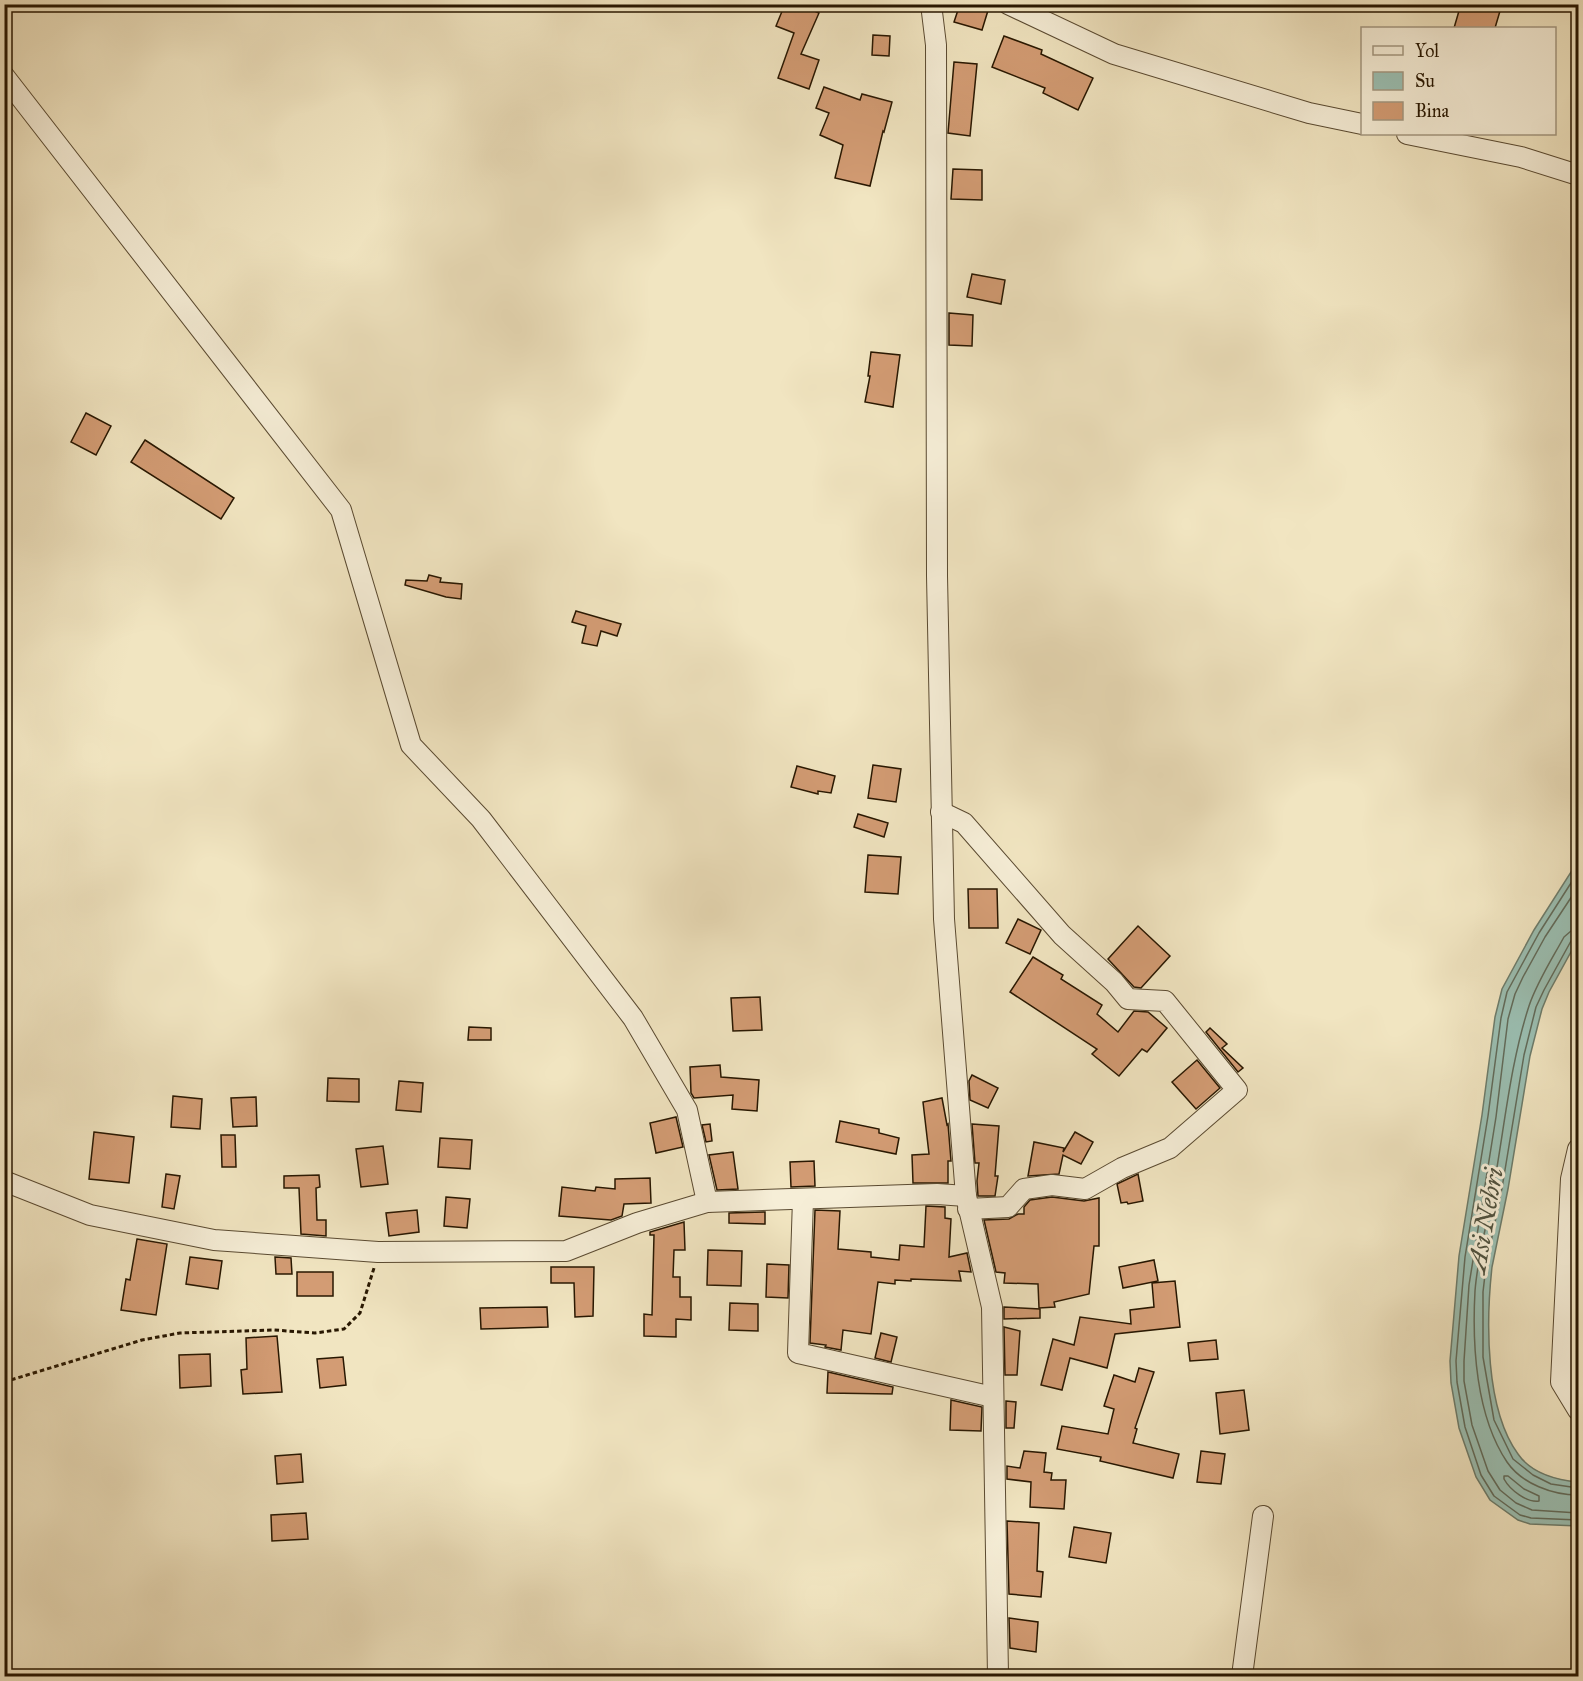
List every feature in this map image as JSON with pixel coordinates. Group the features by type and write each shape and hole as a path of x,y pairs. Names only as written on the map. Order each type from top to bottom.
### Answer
{"street":[{"path":"931,4 936,45 937,576 944,919 967,1203 992,1307 998,1677"},
{"path":"1008,4 1114,54 1309,113 1361,124"},
{"path":"4,76 341,510 411,745 481,819 633,1018 687,1110 707,1202"},
{"path":"1412,135 1521,158 1578,175"},
{"path":"4,1180 90,1215 214,1240 378,1252 566,1251 637,1223 707,1202 937,1194 967,1203 1008,1207 1024,1189 1052,1185 1085,1189 1122,1168 1170,1148 1237,1090 1165,1001 1128,999 1114,982 1062,935 964,823 942,812"},
{"path":"1578,1149 1571,1179 1562,1382 1578,1410"},
{"path":"802,1199 798,1353 993,1397"},
{"path":"1242,1677 1263,1516"}],"path":[{"path":"4,1382 142,1340 180,1333 274,1330 315,1333 344,1329 360,1313 378,1252"}],"water":[{"name":"Asi Nehri","path":"1578,861 1578,939 1542,1009 1530,1056 1508,1189 1492,1267 1489,1338 1494,1389 1507,1435 1523,1461 1537,1471 1578,1482 1578,1526 1530,1524 1518,1520 1490,1500 1476,1477 1459,1428 1451,1383 1450,1361 1459,1256 1495,1017 1502,989 1534,930"}],"building":[{"path":"785,4 799,4 819,13 801,54 819,60 809,89 778,78 794,33 776,26"},
{"path":"960,4 990,4 982,30 954,22"},
{"path":"1461,4 1476,4 1500,11 1495,27 1454,27"},
{"path":"873,35 890,36 889,56 872,55"},
{"path":"1004,36 1042,50 1041,54 1093,78 1078,110 1043,93 1045,88 992,67"},
{"path":"954,62 977,64 970,136 948,133"},
{"path":"824,87 860,100 862,94 892,102 870,186 835,178 843,145 820,135 829,113 816,108"},
{"path":"953,169 982,170 982,200 951,199"},
{"path":"972,274 1005,280 1001,304 967,297"},
{"path":"949,313 973,315 972,346 949,345"},
{"path":"871,352 900,355 893,407 865,402 870,376 868,376"},
{"path":"86,413 111,426 96,455 71,442"},
{"path":"145,440 234,498 221,519 131,462"},
{"path":"429,575 441,578 440,582 462,584 461,599 405,585 406,580 427,581"},
{"path":"576,611 621,624 617,636 601,631 597,646 582,643 586,626 572,622"},
{"path":"873,765 901,769 896,802 868,798"},
{"path":"797,766 835,776 831,793 818,791 818,794 791,787"},
{"path":"858,814 888,823 884,837 854,827"},
{"path":"868,855 901,857 898,894 865,892"},
{"path":"968,889 997,889 998,928 969,928"},
{"path":"1018,919 1041,930 1030,954 1006,943"},
{"path":"1138,926 1170,956 1141,988 1134,987 1108,959"},
{"path":"1033,957 1063,975 1061,979 1102,1005 1097,1014 1118,1032 1134,1011 1148,1012 1167,1028 1147,1052 1142,1049 1119,1076 1092,1054 1097,1049 1010,992"},
{"path":"760,997 762,1030 733,1031 731,998"},
{"path":"469,1027 491,1028 491,1040 468,1040"},
{"path":"1210,1028 1227,1044 1222,1048 1243,1068 1238,1072 1206,1032"},
{"path":"1197,1060 1220,1088 1196,1109 1172,1082"},
{"path":"720,1065 721,1077 759,1080 757,1111 732,1109 733,1095 694,1098 691,1093 690,1067"},
{"path":"972,1075 998,1088 988,1108 970,1100 969,1081"},
{"path":"328,1078 359,1079 359,1102 327,1101"},
{"path":"399,1081 423,1083 421,1112 396,1110"},
{"path":"173,1096 202,1099 200,1129 171,1127"},
{"path":"256,1097 257,1126 233,1127 231,1098"},
{"path":"942,1098 948,1124 951,1161 948,1161 948,1183 913,1183 912,1155 929,1154 923,1102"},
{"path":"676,1117 683,1147 656,1153 650,1123"},
{"path":"840,1121 879,1129 879,1133 899,1138 896,1154 836,1142"},
{"path":"710,1124 712,1141 706,1142 702,1125"},
{"path":"972,1124 999,1126 995,1176 998,1176 995,1196 978,1196 979,1163 975,1163"},
{"path":"94,1132 134,1137 129,1183 89,1179"},
{"path":"1075,1132 1093,1142 1081,1164 1063,1155 1059,1174 1028,1176 1034,1142 1064,1148 1063,1152"},
{"path":"221,1135 235,1135 236,1167 222,1167"},
{"path":"440,1138 472,1140 470,1169 438,1167"},
{"path":"383,1146 388,1184 361,1187 356,1149"},
{"path":"733,1152 738,1189 717,1190 709,1155"},
{"path":"814,1161 815,1186 791,1187 790,1162"},
{"path":"166,1174 180,1176 174,1209 162,1207"},
{"path":"1138,1174 1143,1201 1121,1203 1117,1184"},
{"path":"319,1175 320,1187 316,1188 317,1220 326,1220 326,1236 301,1234 299,1188 284,1188 284,1176"},
{"path":"650,1178 651,1203 624,1204 622,1216 611,1220 559,1216 562,1187 595,1191 596,1187 615,1189 615,1179"},
{"path":"446,1197 470,1199 467,1228 444,1226"},
{"path":"1052,1197 1084,1201 1099,1198 1099,1246 1094,1246 1089,1294 1054,1302 1055,1307 1039,1308 1038,1284 1004,1283 1005,1273 996,1272 984,1220 1009,1219 1018,1214 1024,1214 1024,1207 1030,1200"},
{"path":"926,1206 945,1207 945,1218 951,1219 949,1257 967,1253 971,1272 959,1271 961,1281 911,1279 911,1281 895,1280 895,1284 878,1282 871,1334 843,1330 841,1350 810,1343 815,1210 840,1211 838,1249 871,1252 871,1257 899,1260 900,1245 924,1247"},
{"path":"417,1210 419,1232 389,1236 386,1213"},
{"path":"765,1212 765,1224 729,1223 729,1213"},
{"path":"684,1222 685,1250 674,1250 673,1277 680,1277 680,1297 691,1297 691,1320 676,1319 676,1337 644,1336 644,1314 652,1315 654,1235 650,1235 650,1232"},
{"path":"137,1239 167,1244 156,1315 121,1310 126,1279 130,1280"},
{"path":"708,1250 742,1251 741,1286 707,1285"},
{"path":"190,1257 222,1261 218,1289 186,1284"},
{"path":"275,1257 291,1258 292,1274 276,1274"},
{"path":"1154,1260 1158,1281 1123,1288 1119,1267"},
{"path":"767,1264 789,1265 788,1298 766,1297"},
{"path":"551,1267 594,1267 593,1316 575,1317 574,1283 551,1283"},
{"path":"297,1272 333,1272 333,1296 297,1296"},
{"path":"1175,1281 1180,1327 1115,1334 1107,1368 1070,1358 1062,1390 1041,1385 1053,1339 1074,1345 1080,1317 1131,1324 1130,1310 1154,1307 1152,1283"},
{"path":"730,1303 758,1304 758,1331 729,1330"},
{"path":"547,1307 548,1327 481,1329 480,1308"},
{"path":"1004,1307 1040,1309 1040,1318 1004,1319"},
{"path":"1004,1327 1020,1331 1017,1375 1005,1375"},
{"path":"881,1333 897,1337 891,1362 875,1358"},
{"path":"277,1336 282,1392 243,1394 241,1370 247,1369 246,1338"},
{"path":"1216,1340 1218,1359 1190,1361 1188,1343"},
{"path":"210,1354 211,1386 180,1388 179,1355"},
{"path":"343,1357 346,1385 320,1388 317,1359"},
{"path":"1139,1368 1154,1372 1135,1428 1137,1429 1133,1443 1179,1454 1173,1478 1100,1461 1101,1457 1057,1449 1062,1426 1108,1434 1114,1409 1104,1406 1114,1375 1135,1382"},
{"path":"828,1372 893,1387 892,1394 827,1393"},
{"path":"1244,1390 1249,1430 1220,1434 1216,1393"},
{"path":"951,1400 982,1407 981,1431 950,1430"},
{"path":"1006,1401 1016,1402 1014,1428 1006,1428"},
{"path":"1024,1451 1046,1453 1044,1472 1052,1473 1051,1480 1066,1480 1064,1509 1030,1507 1031,1482 1007,1479 1007,1466 1020,1468"},
{"path":"1201,1451 1225,1454 1221,1484 1197,1482"},
{"path":"301,1454 303,1482 277,1484 275,1456"},
{"path":"306,1513 308,1539 272,1541 271,1515"},
{"path":"1007,1521 1039,1523 1037,1571 1043,1572 1041,1597 1009,1594"},
{"path":"1074,1527 1111,1533 1106,1563 1069,1557"},
{"path":"1009,1618 1038,1622 1036,1652 1010,1648"}]}
